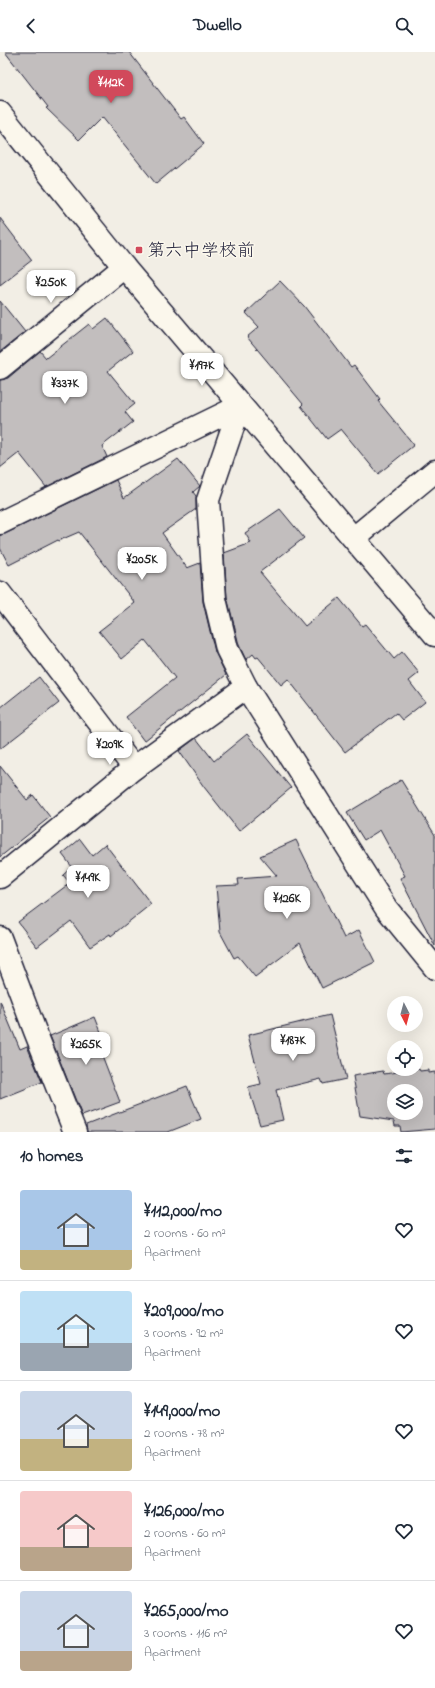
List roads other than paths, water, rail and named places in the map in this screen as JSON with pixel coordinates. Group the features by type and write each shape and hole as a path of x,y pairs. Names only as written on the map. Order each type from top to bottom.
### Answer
{"street":[{"path":"0,113 124,267 435,635"},
{"path":"0,368 124,267"},
{"path":"0,523 240,406"},
{"path":"240,406 208,500 215,599 227,649 246,687 386,908 435,968"},
{"path":"354,538 435,471"},
{"path":"0,593 134,768"},
{"path":"0,877 134,768 246,687"},
{"path":"0,938 34,1032 75,1132"}],"place":[{"name":"第六中学校前","path":"139,250"}]}
